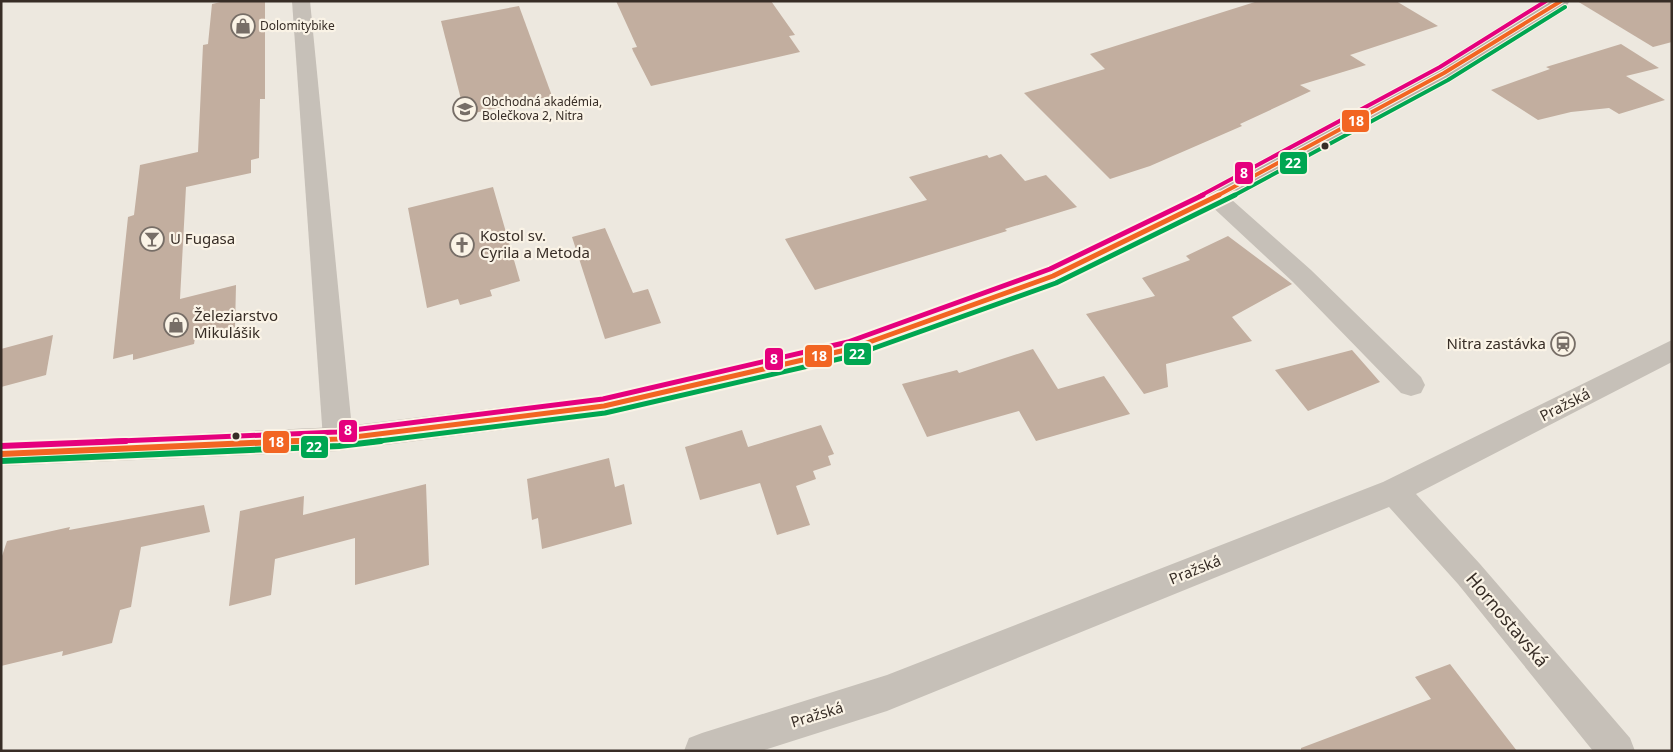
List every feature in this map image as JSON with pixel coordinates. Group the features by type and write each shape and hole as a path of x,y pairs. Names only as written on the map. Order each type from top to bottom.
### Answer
{"street":[{"path":"301,1 338,439"},
{"path":"1,454 338,439 604,406 850,349 1053,276 1215,197 1444,73 1561,1"},
{"path":"1215,197 1302,276 1411,385"},
{"name":"Pražská","path":"702,751 887,693 1394,491 1672,350"},
{"name":"Hornostavská","path":"1394,491 1469,574 1617,751"}],"building":[{"path":"225,1 265,1 265,99 260,99 259,158 251,160 251,173 186,187 180,299 236,285 235,328 195,338 194,344 133,360 133,354 113,359 128,217 134,215 140,165 198,152 203,45 208,44 212,4"},
{"path":"616,1 771,1 795,35 789,36 800,52 651,86 633,51 632,48 637,47"},
{"path":"1258,1 1396,1 1438,26 1350,55 1366,65 1300,85 1311,91 1240,124 1242,126 1150,166 1110,179 1024,93 1105,69 1090,54"},
{"path":"1577,1 1672,1 1672,42 1653,47"},
{"path":"519,6 552,96 465,115 441,21"},
{"path":"1621,44 1659,68 1626,76 1665,100 1619,114 1609,108 1571,112 1538,120 1491,90 1550,69 1546,67"},
{"path":"1001,154 1025,181 1046,175 1077,207 1005,229 1007,231 815,290 785,239 927,200 909,177 987,155 989,158"},
{"name":"Kostol sv. Cyrila a Metoda","path":"493,187 520,281 490,290 492,296 460,305 458,299 427,308 408,208"},
{"path":"605,228 633,293 648,289 661,323 605,339 572,237"},
{"path":"1228,236 1292,284 1232,317 1252,341 1166,364 1168,387 1144,394 1086,314 1155,296 1142,278 1190,260 1186,256"},
{"path":"53,335 46,375 1,387 1,349"},
{"path":"1033,349 1058,389 1104,376 1130,414 1036,441 1019,411 927,437 902,384 957,370 959,373"},
{"path":"1352,350 1380,382 1308,411 1275,370"},
{"path":"821,425 834,454 828,456 831,465 813,471 816,479 796,486 810,525 777,535 760,483 700,500 685,447 742,430 748,447"},
{"path":"609,458 615,487 624,484 632,524 542,549 538,518 532,520 527,479"},
{"path":"426,484 429,565 355,585 355,538 275,559 271,595 229,606 240,511 304,496 303,515"},
{"path":"204,505 210,532 141,547 131,607 120,610 112,643 62,656 63,651 1,666 1,559 7,541 70,527 69,530"},
{"path":"1450,664 1517,751 1301,751 1301,748 1431,699 1415,677"}],"transit line":[{"name":"8","path":"1,446 337,432 603,399 848,342 1050,269 1212,190 1440,67 1546,1"},
{"name":"18","path":"1,454 338,439 604,406 850,349 1053,276 1215,197 1444,73 1561,1"},
{"name":"22","path":"1,461 339,446 605,413 852,356 1056,283 1218,204 1448,80 1565,7"}],"place":[{"name":"Dolomitybike","path":"243,26"},
{"name":"Obchodná akadémia, Bolečkova 2, Nitra","path":"465,109"},
{"name":"U Fugasa","path":"152,239"},
{"name":"Kostol sv. Cyrila a Metoda","path":"462,245"},
{"name":"Železiarstvo Mikulášik","path":"176,325"},
{"name":"Nitra zastávka","path":"1563,344"}]}
